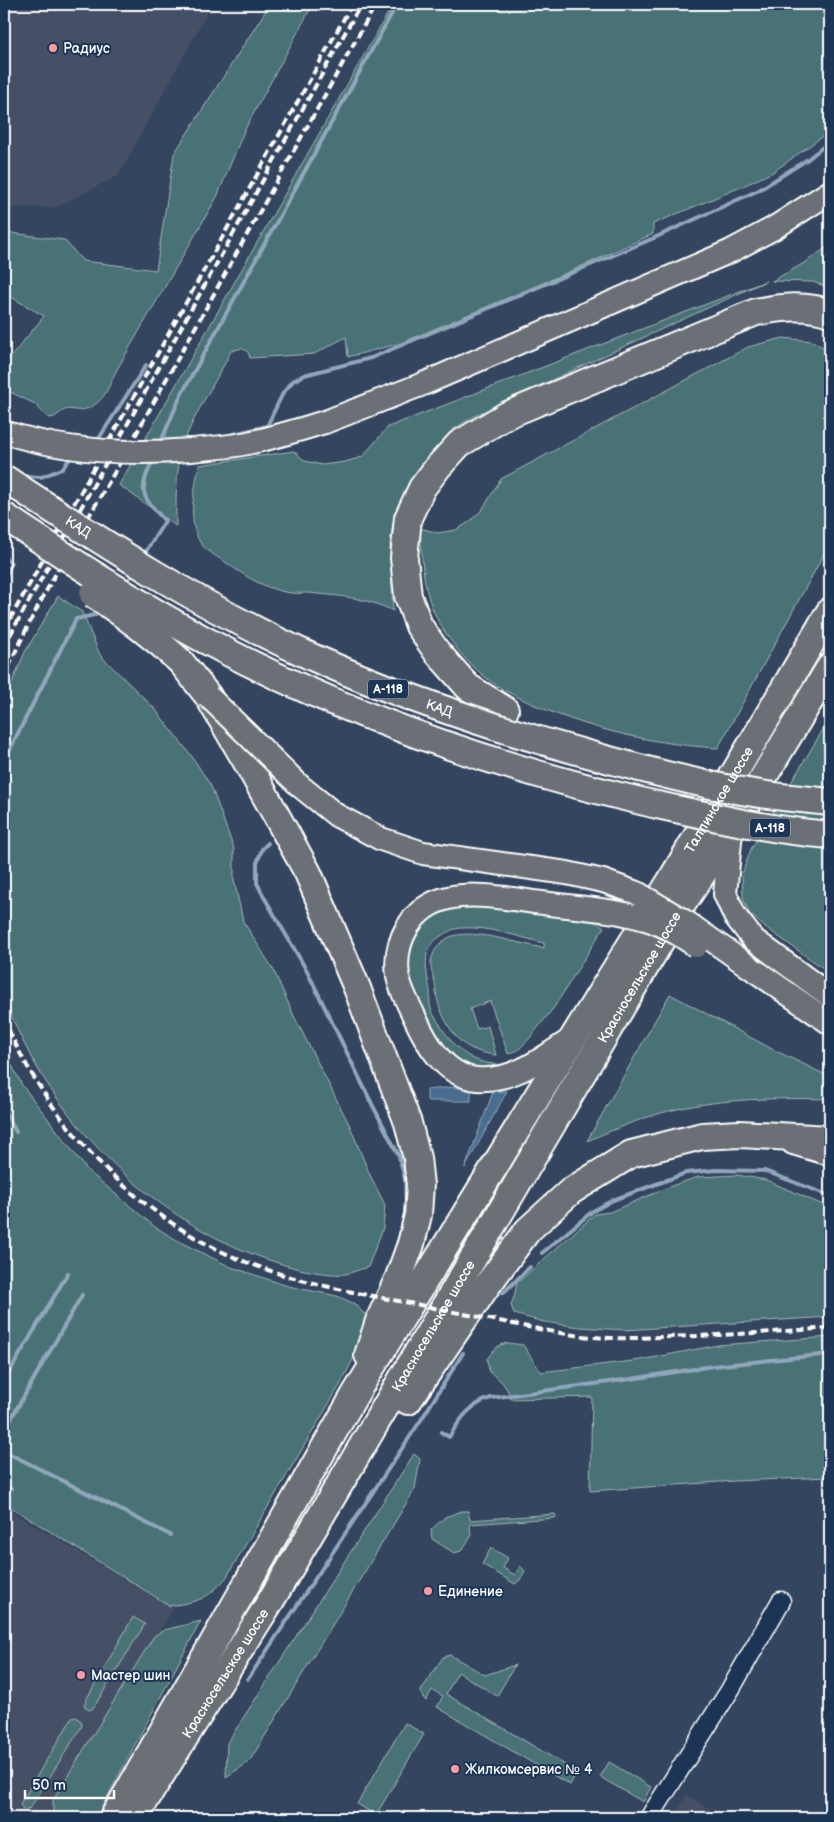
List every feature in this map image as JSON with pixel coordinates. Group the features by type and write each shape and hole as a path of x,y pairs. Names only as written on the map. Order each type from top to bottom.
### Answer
{"highway":[{"path":"821,801 776,786 662,764 566,736 517,718 468,686 437,652 419,626 408,596 404,558 408,518 422,488 459,444 507,415 756,312 785,306 820,309 830,314"},
{"name":"КАД","path":"4,478 113,550 210,606 311,656 389,690 479,722 658,773 722,788 775,797 821,801"},
{"name":"А-118","path":"4,516 98,578 204,639 307,690 397,727 471,754 615,795 771,828 830,835"},
{"path":"4,529 35,556 128,617 181,662 208,696 249,766 308,873 336,937 396,1090 417,1158 420,1185 418,1215 411,1244 399,1277 378,1321 358,1391"},
{"name":"Таллинское шоссе","path":"605,986 670,882 830,611"},
{"name":"Таллинское шоссе","path":"731,831 830,667"},
{"name":"Красносельское шоссе","path":"134,1818 270,1602 683,903 731,831"},
{"name":"Красносельское шоссе","path":"114,1818 358,1391 605,986"},
{"path":"270,1602 486,1287 528,1230 571,1191 631,1154 702,1136 740,1134 830,1139"}],"main road":[{"path":"4,432 64,447 114,453 160,452 250,443 325,422 423,384 731,251 774,228 830,192"},
{"path":"208,696 300,786 336,815 381,839 423,853 567,873 604,881 637,893 689,924 796,1014 830,1028"},
{"path":"731,831 725,894 735,916 753,939 830,996"},
{"path":"573,1037 522,1069 499,1079 475,1079 454,1071 439,1059 418,1024 398,978 396,958 401,939 413,918 429,905 448,898 469,896 550,904 646,919 745,971 830,1024"},
{"path":"740,1134 798,1144 830,1154"}],"street":[{"path":"649,1818 730,1690 781,1601"}],"shaded area":[{"path":"4,4 212,4 119,175 57,207 4,208"},
{"path":"4,1507 173,1609 49,1818 4,1818"},
{"path":"687,1795 724,1818 673,1818"}],"green space":[{"path":"270,4 313,4 244,131 217,197 103,396 88,408 79,410 67,409 48,418 35,404 4,389 4,355 10,358 44,316 4,293 4,232 64,240 83,261 156,270 174,154"},
{"path":"393,4 830,4 830,131 773,172 653,224 653,234 401,343 348,357 346,337 314,354 250,358 248,352 242,348 231,351 184,441 177,478 176,526 119,485"},
{"path":"830,245 830,288 813,282 772,281 806,262"},
{"path":"766,281 478,414 452,430 423,462 408,485 393,522 390,544 393,611 383,606 352,598 291,593 262,585 211,553 197,537 194,528 193,507 199,465 294,451 305,461 322,465 345,462 362,457 388,427"},
{"path":"783,338 812,341 830,351 830,543 718,748 691,746 636,737 582,723 556,714 506,691 473,667 446,634 429,600 422,560 420,528 438,533 456,530 469,522 482,510 501,479 748,347"},
{"path":"58,596 82,612 100,655 155,709 193,758 211,786 234,849 234,880 243,921 273,969 294,1016 350,1126 369,1173 385,1205 383,1228 368,1267 346,1274 331,1274 292,1267 225,1242 183,1219 143,1190 107,1157 74,1121 46,1081 22,1039 4,996 4,701 25,652"},
{"path":"830,718 830,973 762,925 749,913 743,898 742,874 751,849"},
{"path":"482,906 585,919 604,927 555,1006 518,1050 508,1054 490,1001 470,1009 477,1029 488,1026 496,1055 481,1052 462,1043 449,1027 436,995 431,966 432,957 445,940 463,934 474,934 544,948 544,943 503,932 472,928 453,929 434,941 427,954 426,961 430,1006 433,1013 444,1032 456,1047 479,1061 498,1064 497,1069 466,1066 451,1057 435,1041 407,985 405,958 417,928 430,916 447,908"},
{"path":"670,994 772,1049 830,1077 830,1099 751,1100 692,1106 651,1116 587,1141"},
{"path":"4,1050 22,1085 88,1171 155,1227 182,1243 231,1267 288,1286 337,1296 355,1304 363,1313 375,1316 340,1385 226,1578 213,1591 196,1601 170,1606 4,1503"},
{"path":"737,1175 766,1180 830,1208 830,1317 624,1330 544,1322 514,1314 511,1305 517,1283 595,1214 610,1212 698,1177"},
{"path":"830,1337 830,1477 734,1481 590,1491 592,1397 511,1399 503,1384 489,1372 487,1359 502,1344 523,1345 541,1372 641,1360 718,1345"},
{"path":"414,1454 420,1459 415,1489 249,1762 226,1777 227,1743"},
{"path":"462,1511 468,1511 470,1520 555,1514 556,1516 555,1518 470,1524 471,1537 461,1551 454,1553 432,1539 431,1530 445,1517"},
{"path":"491,1548 508,1558 503,1568 515,1575 520,1566 525,1571 520,1580 515,1584 482,1564"},
{"path":"133,1617 145,1624 94,1707 90,1710 87,1709 84,1705 86,1700"},
{"path":"201,1621 96,1818 53,1818 53,1801 57,1793 154,1636 164,1630"},
{"path":"450,1655 485,1675 515,1665 497,1696 458,1672 446,1694 577,1772 570,1785 437,1707 443,1696 432,1690 426,1701 421,1691 443,1657"},
{"path":"76,1717 81,1721 82,1726 30,1808 23,1810 20,1804 72,1718"},
{"path":"405,1723 424,1734 376,1815 357,1804"},
{"path":"609,1762 651,1787 643,1802 600,1777"}],"water":[{"path":"454,1087 471,1090 471,1101 427,1100 427,1090"},
{"path":"507,1091 465,1168 493,1092"}],"waterway":[{"path":"160,444 180,397 397,4"},
{"path":"225,436 267,426 283,393 293,381 304,375 371,358 654,238 759,190 808,159 830,141"},
{"path":"96,443 146,365"},
{"path":"22,479 24,476 41,477 62,469 72,456"},
{"path":"143,556 165,521 151,506 144,493 145,480 153,460"},
{"path":"4,506 12,493"},
{"path":"4,557 11,563 4,583"},
{"path":"126,584 134,571"},
{"path":"4,801 8,753 76,619 104,613"},
{"path":"268,843 262,849 257,863 257,883 307,971 399,1156 405,1179 406,1204"},
{"path":"4,1110 16,1132"},
{"path":"542,1253 593,1211 613,1200 686,1173 716,1170 765,1171 830,1196"},
{"path":"395,1250 402,1228"},
{"path":"503,1293 530,1267"},
{"path":"4,1381 68,1273"},
{"path":"4,1431 82,1295"},
{"path":"248,1679 421,1420 463,1353"},
{"path":"441,1432 449,1437 471,1408 491,1398 713,1366 830,1354"},
{"path":"4,1451 170,1535"},
{"path":"4,1484 11,1489"}],"railway":[{"path":"4,630 352,4"},
{"path":"4,646 361,4"},
{"path":"4,678 48,588 376,4"},
{"path":"4,1019 23,1058 45,1096 72,1131 134,1195 170,1222 207,1244 267,1270 332,1288 537,1329 601,1338 745,1334 830,1328"}],"place":[{"name":"Радиус","path":"53,48"},
{"name":"Единение","path":"428,1591"},
{"name":"Мастер шин","path":"81,1675"},
{"name":"Жилкомсервис № 4","path":"455,1769"}]}
